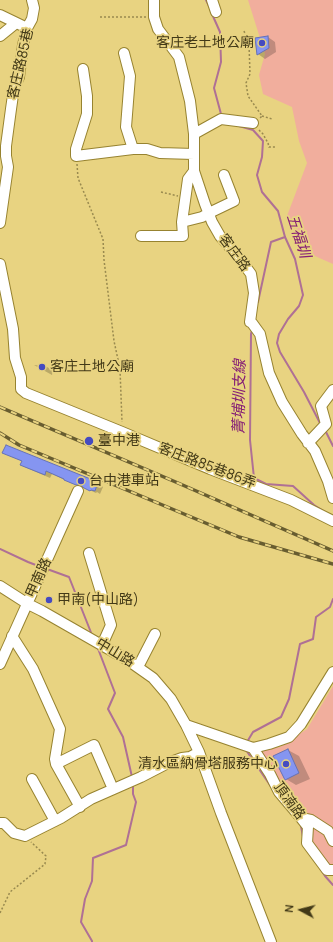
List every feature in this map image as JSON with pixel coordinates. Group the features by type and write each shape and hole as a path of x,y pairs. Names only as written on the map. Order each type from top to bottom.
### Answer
{"street":[{"name":"客庄路85巷","path":"0,223 8,167 6,146 14,88 18,77 27,28 32,19 34,8 32,0"},
{"name":"客庄路","path":"154,0 154,18 158,29 179,57 190,100 194,134 194,171 212,222 220,236 251,274 254,293 250,322 260,334 269,373 282,402 315,452 328,481 333,498"},
{"path":"212,0 216,12"},
{"path":"0,15 27,28"},
{"path":"0,36 16,23"},
{"path":"124,53 130,76 126,127 133,150"},
{"path":"83,69 87,96 87,114 76,149 76,156 147,149 160,153 194,154"},
{"path":"194,134 221,119 253,123"},
{"path":"141,236 184,236 182,222 185,197 188,179 194,171"},
{"path":"182,222 202,217 234,201 224,175"},
{"name":"客庄路85巷86弄","path":"0,264 13,329 15,358 21,377 21,389 26,393 210,469 291,500 333,521"},
{"path":"308,443 326,424 321,406 333,390"},
{"name":"甲南路","path":"0,664 78,491"},
{"path":"89,553 111,625 102,645"},
{"name":"中山路","path":"0,586 28,604 126,659 153,678 172,699 199,752 271,942"},
{"path":"138,668 155,634"},
{"path":"12,636 33,669 60,730 55,759 56,764 80,807"},
{"path":"186,725 253,748 289,737 301,724 333,672"},
{"path":"56,764 94,745 114,789"},
{"name":"頂湳路","path":"253,748 270,774 279,792 308,827 307,843 327,870 333,870"},
{"path":"0,823 4,823 14,833 25,836 80,807 91,799 141,777 168,763 199,752"},
{"path":"32,779 55,821"},
{"path":"301,818 311,820 328,831 333,841"}],"path":[{"path":"100,17 154,18"},
{"path":"244,31 249,44 250,74 246,83 248,96 262,116 272,119"},
{"path":"262,116 253,123 263,134 268,147 275,147"},
{"path":"76,156 78,178 103,239 104,260 114,341 120,369 122,432"},
{"path":"161,192 185,197"},
{"path":"0,913 10,892 44,864 46,856 25,836"}],"shaded area":[{"path":"248,0 333,0 333,264 308,253 297,242 287,216 307,163 299,141 292,107 263,94 259,75 265,54"},
{"path":"333,686 333,868 329,867 312,845 309,823 279,786 258,751 280,747 307,729"}],"building":[{"name":"客庄老土地公廟","path":"268,36 269,48 257,55 255,38"},
{"path":"6,445 98,482 95,491 90,491 80,485 76,485 46,471 45,475 20,465 22,461 2,453"},
{"name":"清水區納骨塔服務中心","path":"288,749 299,773 285,780 273,756"}],"waterway":[{"name":"五福圳","path":"206,0 210,8"},
{"name":"五福圳","path":"212,14 220,32 221,62 214,88 222,116"},
{"name":"五福圳","path":"239,126 253,130 263,141 262,157 257,175 262,192 278,211 285,237 295,259 303,295 299,306 288,319 279,334 277,343 280,352 304,392 321,425"},
{"name":"菁埔圳支線","path":"258,302 271,242 285,237"},
{"name":"菁埔圳支線","path":"252,330 250,440 254,478 266,484 293,486 314,505 325,512"},
{"name":"五福圳","path":"325,430 333,446"},
{"path":"0,549 41,567"},
{"path":"47,569 69,577 92,635"},
{"name":"菁埔圳支線","path":"247,742 253,732 281,717 289,699 300,644 313,639 316,617 330,607 333,599"},
{"path":"97,646 115,693 108,709 123,737 132,777"},
{"name":"菁埔圳支線","path":"246,750 272,788"},
{"path":"92,942 81,922 85,899 92,881 93,858 126,845 136,802 133,794 133,785"},
{"name":"菁埔圳支線","path":"301,826 303,837"},
{"name":"菁埔圳支線","path":"320,868 333,885"}],"railway":[{"path":"0,407 333,551"},
{"path":"0,433 19,445 239,537 333,564"}],"place":[{"name":"客庄老土地公廟","path":"262,43"},
{"name":"客庄土地公廟","path":"42,367"},
{"name":"臺中港","path":"89,441"},
{"name":"台中港車站","path":"81,481"},
{"name":"甲南(中山路)","path":"49,600"},
{"name":"清水區納骨塔服務中心","path":"286,764"}]}
